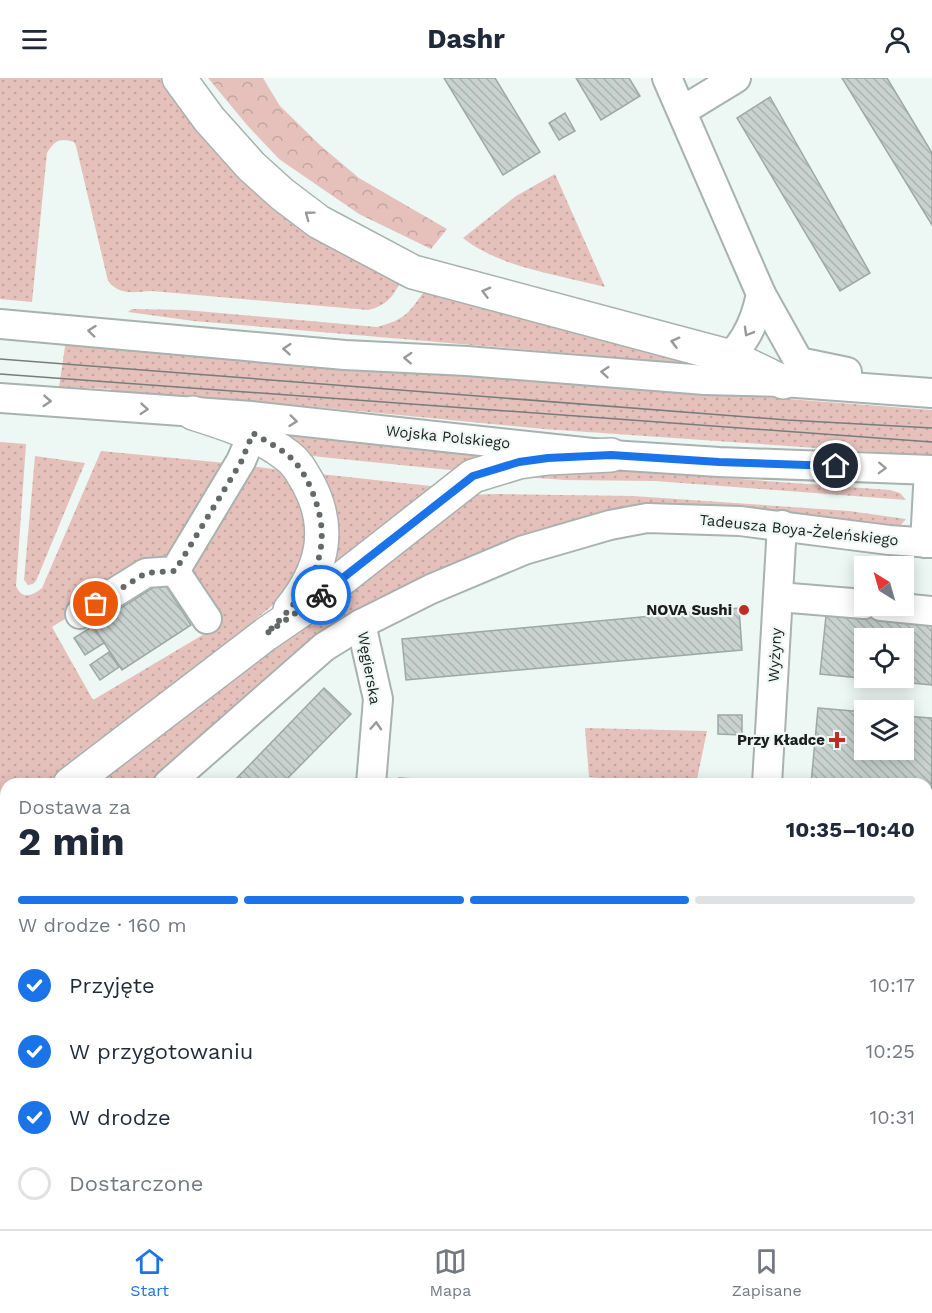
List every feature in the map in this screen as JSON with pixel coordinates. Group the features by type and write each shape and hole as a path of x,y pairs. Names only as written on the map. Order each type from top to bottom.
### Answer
{"main road":[{"path":"179,78 216,127 251,166 282,194 319,222 382,257 418,274 732,357 783,382"},
{"path":"193,413 253,433 273,446 298,466 313,493 320,513 323,534 317,561 308,584 291,609 266,634"},
{"path":"78,778 306,606 473,476 519,462 611,455"}],"street":[{"path":"667,78 761,294 799,362 841,370 894,389"},
{"path":"682,111 736,78"},
{"path":"705,380 732,357 750,332 757,315 761,294"},
{"path":"0,324 345,355 467,361 705,380 783,382 932,393"},
{"name":"Wojska Polskiego","path":"0,398 251,416 611,455 719,462 930,470"},
{"path":"175,571 241,462 253,433"},
{"path":"928,543 930,470"},
{"name":"Tadeusza Boya-Żeleńskiego","path":"175,778 324,647 361,624 431,589 524,550 610,525 647,518 700,518 782,525 928,543"},
{"name":"Wyżyny","path":"767,778 782,525"},
{"path":"80,614 146,573 175,571"},
{"path":"175,571 207,619"},
{"path":"778,597 854,603"},
{"path":"914,609 932,611"},
{"name":"Węgierska","path":"361,624 378,699 371,778"}],"green space":[{"path":"0,78 164,78 196,131 230,166 401,281 388,300 368,310 152,291 128,292 117,289 108,281 76,146 74,142 61,140 55,143 47,153 32,302 0,299"},
{"path":"208,78 263,78 280,106 321,146 359,178 447,229 431,249 359,214 279,159"},
{"path":"555,174 605,287 512,264 494,257 463,238 516,196"},
{"path":"426,289 704,365 194,321 128,312 132,309 186,310 377,327 401,318"},
{"path":"66,340 407,370 932,410 932,456 544,429 253,401 59,387"},
{"path":"286,435 494,450 460,471 302,455"},
{"path":"0,442 26,444 16,586 24,595 35,593 42,588 101,451 236,464 174,550 52,627 93,700 221,624 188,573 250,466 289,471 312,515 296,581 274,604 159,700 58,778 0,778"},
{"path":"35,456 85,463 36,581 28,585 24,580"},
{"path":"560,466 890,490 900,493 906,500 655,481 565,480 509,476"},
{"path":"320,474 440,487 318,583"},
{"path":"463,495 633,496 849,511 906,519 900,526 886,530 820,519 701,505 645,509 484,554 196,748 160,778 101,778"},
{"path":"585,728 707,731 697,778 589,777"}],"building":[{"path":"444,78 495,78 540,152 503,175"},
{"path":"576,78 629,78 640,96 601,120"},
{"path":"842,78 887,78 932,153 932,225"},
{"path":"770,97 870,273 840,291 737,118"},
{"path":"565,113 575,131 559,140 549,123"},
{"path":"163,581 191,625 122,670 93,626"},
{"path":"827,606 854,609 854,616 932,617 932,685 914,683 914,628 854,628 854,677 820,674"},
{"path":"739,608 742,650 406,680 402,639"},
{"path":"93,626 104,643 85,655 74,638"},
{"path":"109,652 119,667 100,680 90,665"},
{"path":"324,688 351,714 288,778 237,778"},
{"path":"818,708 854,711 854,760 914,760 914,717 932,718 932,778 812,778"},
{"path":"718,715 742,715 742,735 718,734"}],"tram line":[{"path":"0,359 787,420 932,428"},
{"path":"0,374 932,442"}],"way so far":[{"path":"96,604 146,573 175,571 241,462 253,433 291,458 298,466 313,493 320,513 323,534 317,561 308,584 291,609 266,634 321,595"}],"place":[{"name":"NOVA Sushi","path":"744,610"},
{"name":"Przy Kładce","path":"837,740"}],"route":[{"path":"321,595 473,476 519,462 611,455 836,466"}]}
